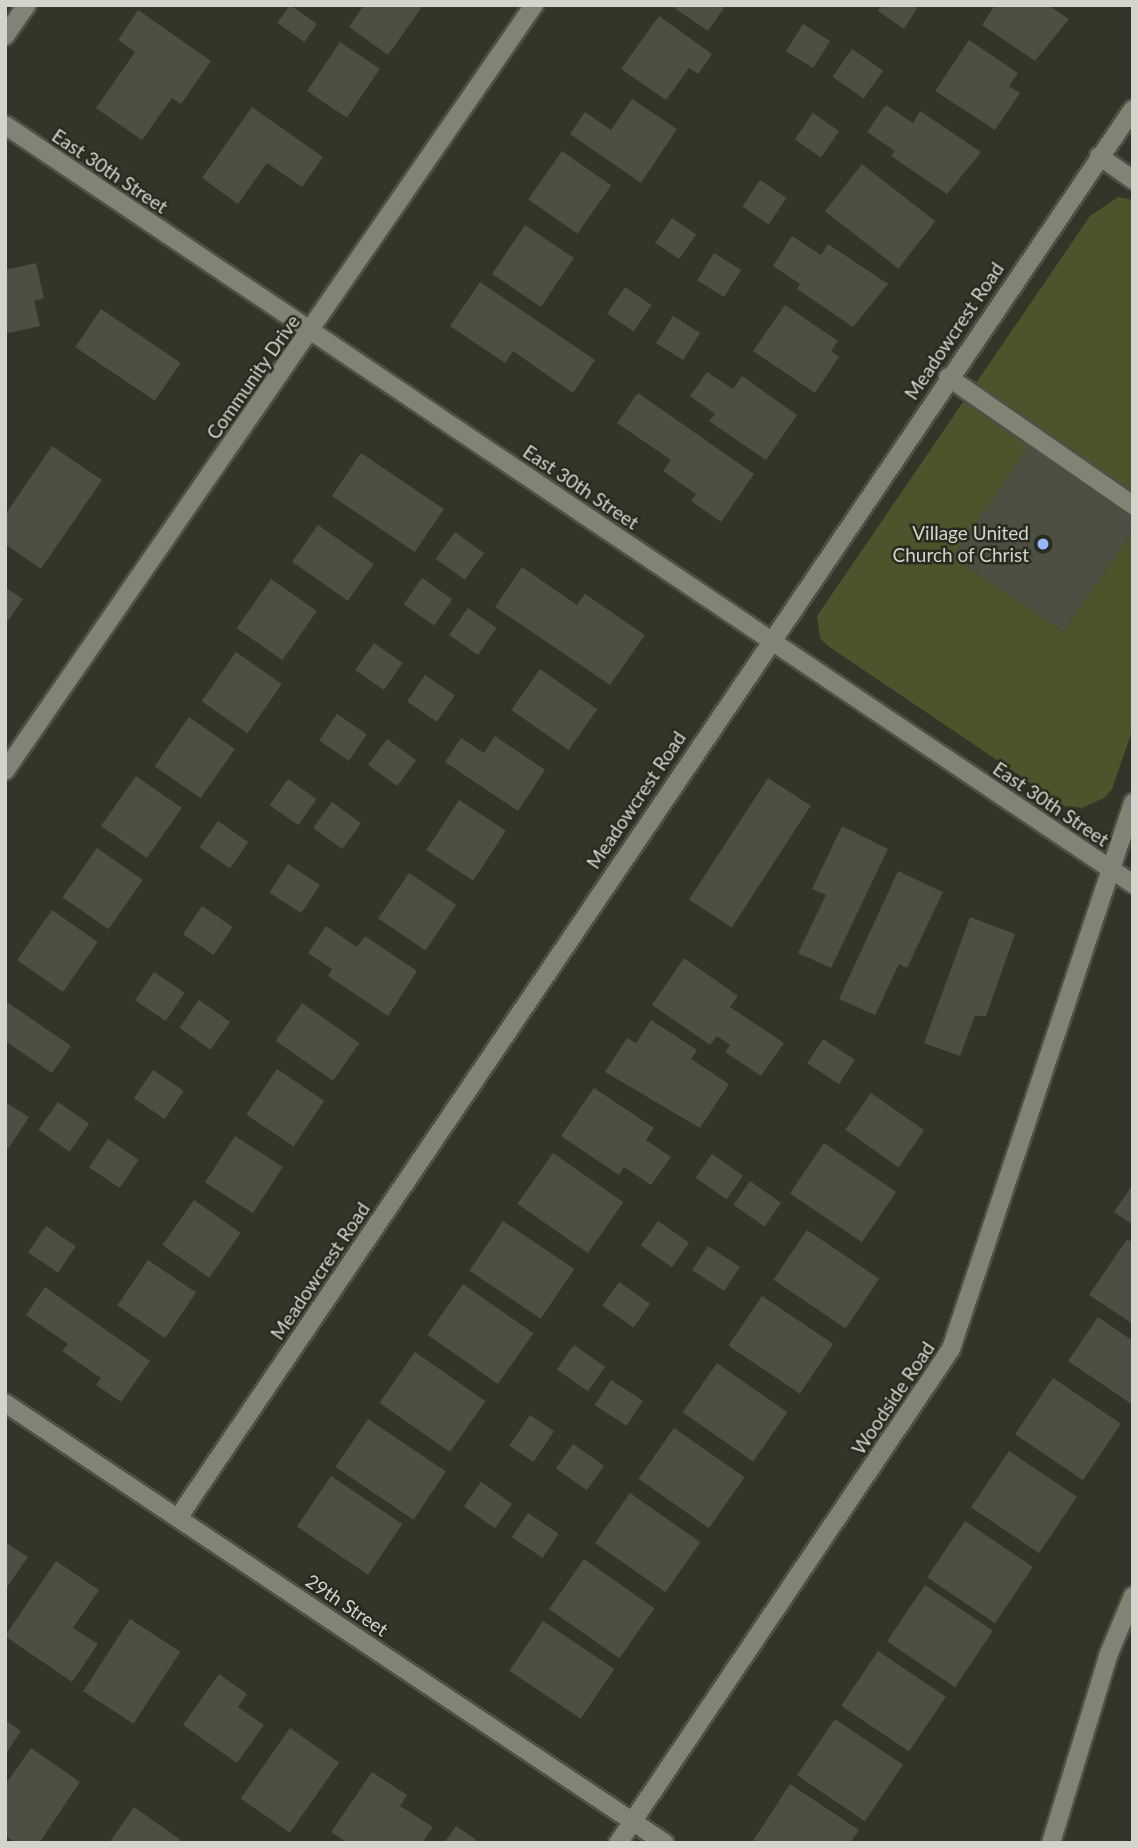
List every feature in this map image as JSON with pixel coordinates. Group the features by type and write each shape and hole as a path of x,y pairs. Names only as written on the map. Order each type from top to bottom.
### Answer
{"street":[{"path":"5,36 27,5"},
{"name":"Community Drive","path":"5,771 534,5"},
{"name":"Meadowcrest Road","path":"178,1518 770,639 1098,156 1133,109"},
{"name":"East 30th Street","path":"5,125 1133,884"},
{"path":"1098,156 1133,180"},
{"path":"948,377 1133,505"},
{"name":"Woodside Road","path":"618,1843 951,1349 1133,803"},
{"name":"29th Street","path":"5,1403 665,1843"},
{"path":"1051,1843 1108,1656 1133,1596"}],"green space":[{"path":"1118,197 1133,200 1133,515 1029,445 953,557 1063,632 1133,531 1133,728 1112,789 1104,798 1082,808 1065,806 828,646 820,638 817,616 1090,216"}],"building":[{"path":"290,5 317,24 304,42 277,23"},
{"path":"364,5 422,7 388,55 349,27"},
{"path":"670,5 726,5 708,31"},
{"path":"882,5 919,5 904,29 878,11"},
{"path":"995,5 1048,5 1069,19 1035,61 982,25"},
{"path":"138,10 211,61 181,104 172,98 142,140 96,108 135,52 118,40"},
{"path":"659,16 712,54 698,74 689,68 666,100 621,69"},
{"path":"803,24 830,41 813,68 786,51"},
{"path":"969,40 1018,73 1009,86 1020,93 995,130 935,91"},
{"path":"340,42 380,69 347,118 307,91"},
{"path":"852,49 883,71 864,99 832,77"},
{"path":"632,99 677,129 641,183 570,134 585,112 611,130"},
{"path":"886,105 913,123 920,111 981,152 947,194 891,156 895,151 867,132"},
{"path":"252,107 323,157 302,187 267,163 238,204 202,178"},
{"path":"813,113 839,131 821,158 795,139"},
{"path":"562,151 611,185 577,234 528,199"},
{"path":"862,164 935,221 898,269 825,211"},
{"path":"760,180 787,198 769,224 742,207"},
{"path":"672,218 696,234 679,259 655,243"},
{"path":"525,225 574,258 541,307 492,274"},
{"path":"792,236 821,255 828,244 888,284 853,327 797,289 800,284 773,266"},
{"path":"714,253 741,270 724,297 697,280"},
{"path":"36,263 44,298 34,301 40,326 5,334 5,270"},
{"path":"480,282 595,360 573,393 513,351 505,363 450,326"},
{"path":"625,287 652,305 634,331 607,314"},
{"path":"785,305 838,341 831,351 839,357 815,393 753,351"},
{"path":"101,309 181,363 155,401 75,347"},
{"path":"673,316 700,333 683,360 656,343"},
{"path":"707,372 733,389 742,376 797,415 766,460 709,421 715,414 690,396"},
{"path":"638,393 754,474 721,522 691,501 696,494 663,471 671,460 617,423"},
{"name":"Village United Church of Christ","path":"1029,445 1133,515 1133,531 1063,632 953,557"},
{"path":"52,446 102,480 41,569 5,544 5,515"},
{"path":"361,453 444,509 415,552 332,496"},
{"path":"318,525 374,564 348,601 292,562"},
{"path":"455,532 484,553 465,580 436,559"},
{"path":"522,567 577,605 585,594 645,635 610,685 495,607"},
{"path":"422,578 452,599 434,625 404,604"},
{"path":"271,579 317,611 282,660 237,628"},
{"path":"5,587 23,599 5,625"},
{"path":"468,608 497,628 478,655 449,635"},
{"path":"374,643 403,663 384,690 355,670"},
{"path":"236,652 282,684 247,733 202,701"},
{"path":"540,669 597,709 569,750 511,710"},
{"path":"425,675 455,695 437,722 407,702"},
{"path":"337,714 367,734 349,761 319,741"},
{"path":"189,717 235,749 200,798 155,766"},
{"path":"495,736 545,770 518,811 445,762 461,738 484,753"},
{"path":"387,739 416,760 397,786 368,765"},
{"path":"136,776 182,808 147,858 101,826"},
{"path":"768,778 811,806 732,927 689,900"},
{"path":"288,779 317,799 298,825 270,805"},
{"path":"459,800 506,830 473,881 426,850"},
{"path":"332,802 361,823 342,849 313,828"},
{"path":"218,821 248,842 230,868 200,847"},
{"path":"842,826 888,849 831,968 798,953 826,895 812,889"},
{"path":"97,848 143,880 108,929 63,897"},
{"path":"288,864 320,885 301,913 269,893"},
{"path":"898,871 943,892 907,968 899,964 875,1015 839,999"},
{"path":"409,873 456,905 425,950 378,919"},
{"path":"202,906 233,927 214,955 183,934"},
{"path":"52,910 98,942 63,992 17,960"},
{"path":"970,917 1015,934 986,1016 975,1016 960,1056 924,1043"},
{"path":"326,926 357,947 365,936 417,971 388,1016 328,976 332,969 308,953"},
{"path":"684,958 738,996 730,1007 784,1043 761,1076 725,1052 730,1045 717,1036 710,1045 652,1005"},
{"path":"154,972 185,993 166,1021 135,1000"},
{"path":"199,1000 230,1022 211,1050 179,1028"},
{"path":"7,1002 71,1046 52,1073 5,1041"},
{"path":"302,1003 359,1043 333,1081 276,1041"},
{"path":"651,1020 697,1050 691,1059 729,1084 700,1128 605,1072 627,1038 636,1043"},
{"path":"823,1039 855,1060 839,1084 807,1063"},
{"path":"277,1069 324,1101 293,1146 246,1115"},
{"path":"153,1070 184,1091 165,1119 134,1098"},
{"path":"594,1088 654,1128 646,1140 671,1157 651,1185 624,1167 619,1175 561,1136"},
{"path":"871,1093 924,1130 898,1167 845,1130"},
{"path":"5,1102 29,1117 8,1149 5,1147"},
{"path":"58,1102 89,1124 70,1152 38,1130"},
{"path":"235,1136 283,1167 253,1213 205,1182"},
{"path":"108,1139 139,1160 120,1188 89,1167"},
{"path":"824,1143 896,1192 862,1242 790,1194"},
{"path":"553,1153 623,1202 588,1253 517,1204"},
{"path":"712,1154 743,1176 726,1200 695,1178"},
{"path":"750,1181 781,1203 764,1227 733,1205"},
{"path":"1133,1184 1133,1225 1114,1212"},
{"path":"194,1200 241,1233 209,1278 162,1245"},
{"path":"503,1221 574,1269 541,1319 469,1271"},
{"path":"658,1221 689,1243 672,1267 641,1246"},
{"path":"46,1226 76,1246 58,1273 28,1253"},
{"path":"807,1230 879,1279 846,1328 773,1280"},
{"path":"1127,1239 1133,1243 1133,1324 1089,1295"},
{"path":"708,1246 740,1267 724,1291 692,1270"},
{"path":"148,1260 196,1292 165,1338 117,1306"},
{"path":"619,1282 650,1304 633,1328 602,1306"},
{"path":"463,1284 533,1333 498,1384 427,1335"},
{"path":"45,1287 150,1361 121,1402 96,1385 101,1378 62,1351 68,1344 26,1315"},
{"path":"762,1296 833,1344 800,1394 728,1346"},
{"path":"1098,1317 1133,1341 1133,1405 1068,1361"},
{"path":"574,1345 605,1367 588,1391 557,1370"},
{"path":"415,1352 485,1401 450,1452 379,1403"},
{"path":"717,1363 787,1412 753,1461 683,1412"},
{"path":"1053,1378 1121,1424 1083,1480 1015,1434"},
{"path":"611,1380 643,1401 627,1426 595,1405"},
{"path":"530,1415 554,1431 533,1462 509,1446"},
{"path":"368,1419 446,1472 413,1520 336,1467"},
{"path":"674,1428 744,1477 709,1528 638,1479"},
{"path":"573,1444 604,1466 587,1490 556,1469"},
{"path":"1009,1451 1077,1497 1039,1553 971,1507"},
{"path":"331,1476 402,1524 368,1575 297,1527"},
{"path":"481,1482 512,1504 495,1528 464,1507"},
{"path":"630,1493 700,1542 665,1592 595,1543"},
{"path":"528,1513 559,1534 542,1558 512,1537"},
{"path":"965,1521 1033,1567 995,1623 927,1577"},
{"path":"5,1542 28,1557 5,1590"},
{"path":"584,1559 654,1608 619,1658 549,1609"},
{"path":"56,1561 99,1590 73,1628 98,1644 72,1682 5,1636"},
{"path":"925,1585 993,1631 955,1687 887,1641"},
{"path":"130,1619 180,1652 133,1724 83,1691"},
{"path":"543,1621 614,1669 581,1719 509,1671"},
{"path":"878,1651 946,1697 909,1752 841,1706"},
{"path":"219,1674 247,1694 238,1707 264,1725 237,1763 183,1725"},
{"path":"835,1719 903,1765 865,1821 797,1775"},
{"path":"5,1720 21,1731 5,1755"},
{"path":"290,1728 339,1762 290,1833 241,1798"},
{"path":"31,1748 80,1782 39,1843 16,1843 5,1836 5,1785"},
{"path":"372,1772 407,1795 400,1806 433,1827 422,1843 348,1843 331,1832"},
{"path":"790,1784 859,1830 850,1843 753,1841"},
{"path":"134,1807 185,1843 109,1843"},
{"path":"456,1826 481,1843 444,1843"}],"place":[{"name":"Village United Church of Christ","path":"1043,544"}]}
